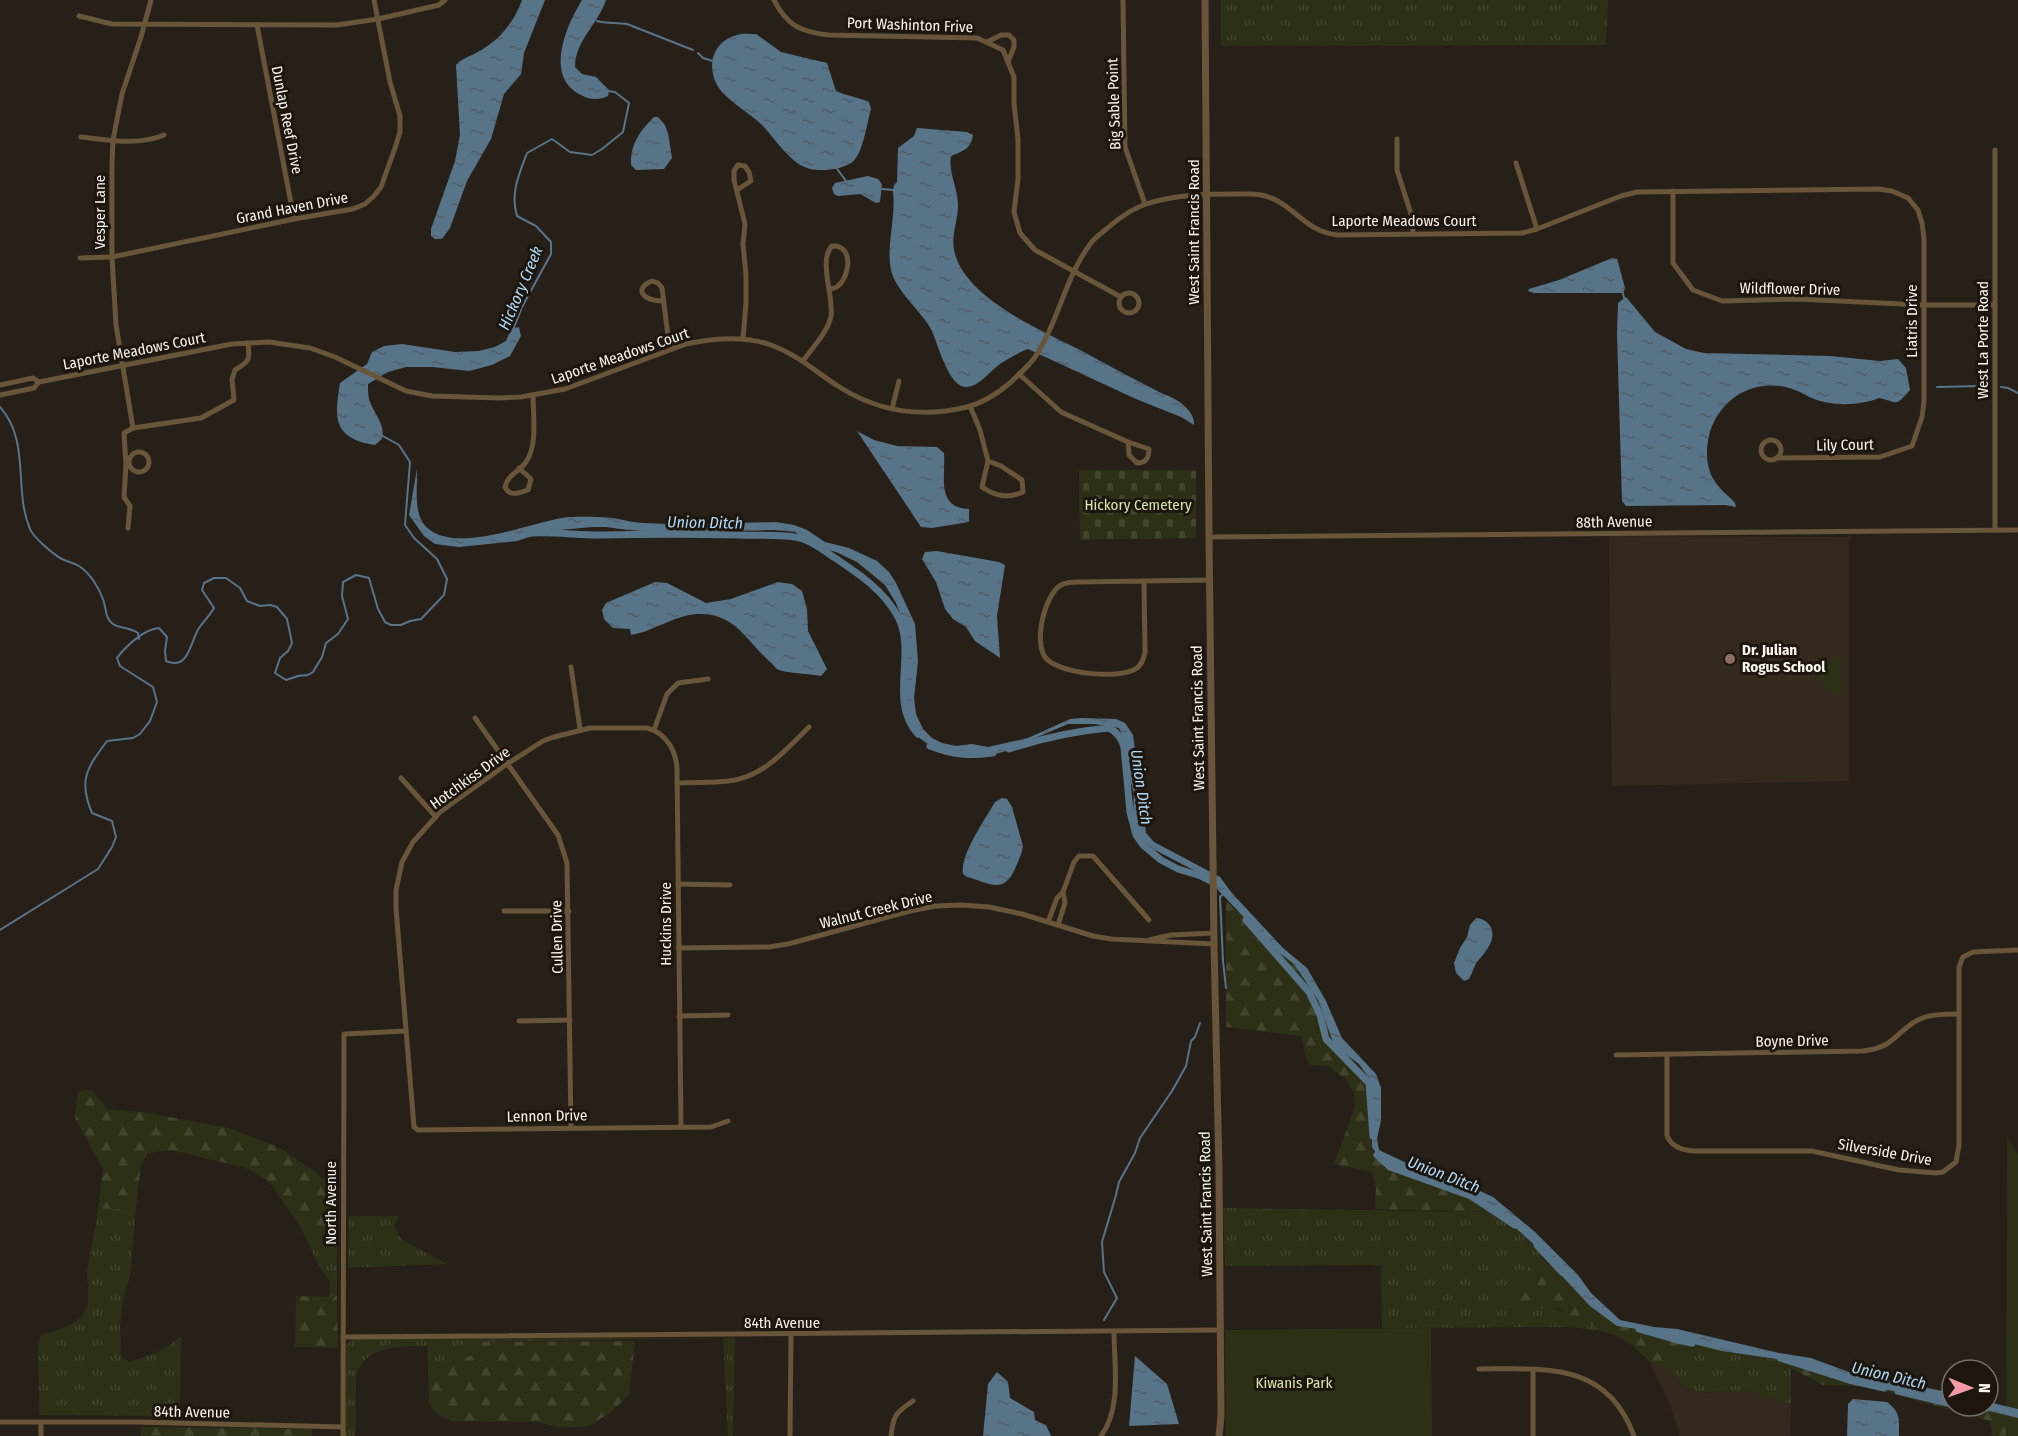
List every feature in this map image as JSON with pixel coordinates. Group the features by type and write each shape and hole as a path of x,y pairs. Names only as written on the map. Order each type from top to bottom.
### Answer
{"street":[{"name":"Vesper Lane","path":"133,428 116,325 112,256 113,140 122,94 151,0"},
{"name":"Grand Haven Drive","path":"80,258 112,256 353,209 365,204 381,187 400,132 400,116 390,82 374,0"},
{"path":"79,16 112,24 337,25 378,19 439,5 445,0"},
{"name":"Port Washinton Frive","path":"774,0 782,15 806,33 977,38 1003,50 1008,62"},
{"name":"Big Sable Point","path":"1123,0 1125,147 1145,204"},
{"name":"West Saint Francis Road","path":"1205,0 1209,537 1219,1159 1221,1416 1219,1436"},
{"name":"Dunlap Reef Drive","path":"257,25 294,219"},
{"path":"987,42 1009,34 1014,40 1014,47 1008,62 1014,77 1018,139 1018,180 1014,212 1020,233 1035,250 1121,297"},
{"path":"81,137 139,142 151,141 164,135"},
{"path":"1397,139 1397,170 1413,217 1413,234"},
{"name":"West La Porte Road","path":"1995,150 1995,530"},
{"path":"1516,163 1537,229"},
{"name":"Laporte Meadows Court","path":"0,394 34,388 39,382 232,344 270,342 310,348 345,362 395,388 432,396 499,398 565,389 672,349 703,340 743,339 770,345 803,361 841,388 876,405 908,412 944,412 970,406 998,393 1019,375 1034,358 1049,332 1073,271 1092,241 1119,218 1145,204 1183,196 1252,194 1271,197 1285,204 1312,227 1330,234 1413,234 1522,233 1628,194 1673,191 1879,189 1908,198"},
{"path":"737,190 745,224 743,244 746,303 743,339"},
{"name":"Wildflower Drive","path":"1673,191 1673,263 1693,290 1722,301 1797,299 1923,305 1995,305"},
{"name":"Liatris Drive","path":"1908,198 1918,210 1922,223 1924,402 1922,417 1912,446"},
{"path":"803,361 831,318 826,258 828,250 838,245 844,248 848,269 838,287 829,290"},
{"path":"663,301 647,299 643,294 646,283 652,281 658,283 662,288 668,336 672,349"},
{"path":"128,528 130,506 124,497 128,464 124,433 133,428 201,418 234,400 232,378 235,370 246,364 250,357 248,343"},
{"path":"1019,375 1061,412 1149,449 1147,460 1137,463 1129,454 1128,442"},
{"name":"Laporte Meadows Court","path":"0,385 33,378 39,382"},
{"path":"892,409 899,381"},
{"path":"519,468 531,478 531,484 528,490 512,494 505,487 506,479 519,468 525,464 531,451 533,395"},
{"path":"970,406 980,430 988,461 982,487 993,495 1013,496 1023,492 1022,480 1001,466 988,461"},
{"name":"Lily Court","path":"1776,458 1880,457 1912,446"},
{"name":"88th Avenue","path":"1209,537 2018,530"},
{"path":"1144,582 1145,652 1137,668 1119,674 1074,673 1057,667 1044,657 1041,635 1046,606 1051,595 1061,585 1079,582 1210,580"},
{"path":"571,667 580,729"},
{"path":"654,730 667,694 678,683 708,679"},
{"name":"Cullen Drive","path":"475,718 558,835 567,863 572,1128"},
{"name":"Hotchkiss Drive","path":"414,1127 396,908 396,890 402,862 413,842 436,817 507,764 543,741 580,729 631,727 654,730"},
{"path":"677,783 729,781 757,773 778,758 809,727"},
{"name":"Huckins Drive","path":"654,730 673,749 677,763 681,1126"},
{"path":"401,778 436,817"},
{"path":"1058,925 1065,903 1064,892 1074,862 1079,856 1093,856 1149,920"},
{"path":"678,884 730,885"},
{"path":"1048,922 1057,898 1064,892"},
{"name":"Walnut Creek Drive","path":"678,948 788,945 910,911 936,906 961,905 989,907 1022,914 1093,936 1214,944"},
{"path":"504,911 569,911"},
{"name":"Walnut Creek Drive","path":"1147,941 1171,935 1214,933"},
{"name":"Silverside Drive","path":"1666,1054 1667,1136 1680,1149 1812,1151 1899,1170 1936,1173 1951,1168 1958,1155 1959,967 1963,957 1972,952 2018,950"},
{"name":"Boyne Drive","path":"1616,1055 1873,1050 1892,1042 1922,1018 1958,1014"},
{"path":"679,1016 728,1015"},
{"path":"519,1021 570,1020"},
{"name":"North Avenue","path":"343,1436 344,1034 406,1031"},
{"name":"Lennon Drive","path":"414,1127 418,1130 711,1127 728,1121"},
{"name":"84th Avenue","path":"343,1337 1220,1330"},
{"path":"1101,1436 1111,1417 1114,1399 1114,1331"},
{"path":"790,1436 791,1335"},
{"path":"1479,1369 1533,1369 1572,1374 1602,1389 1616,1402 1626,1415 1634,1436"},
{"path":"1533,1369 1533,1436"},
{"path":"891,1436 893,1419 900,1409 913,1401"},
{"name":"84th Avenue","path":"0,1422 135,1422 343,1427"},
{"path":"41,1423 41,1436"}],"shaded area":[{"name":"Dr. Julian Rogus School","path":"1609,536 1852,537 1849,540 1849,781 1612,786"},
{"path":"1649,1361 1668,1371 1685,1387 1699,1393 1747,1391 1791,1404 1790,1436 1680,1436 1668,1399"}],"green space":[{"path":"1221,0 1608,0 1606,45 1221,46"},
{"name":"Hickory Cemetery","path":"1079,470 1196,470 1196,538 1080,540"},
{"path":"1834,657 1842,657 1843,689 1834,695 1818,677"},
{"path":"1226,900 1273,948 1294,964 1318,1000 1333,1042 1365,1071 1369,1078 1372,1097 1373,1151 1382,1161 1468,1193 1481,1199 1498,1212 1375,1209 1376,1188 1372,1172 1334,1164 1355,1107 1354,1093 1347,1081 1329,1066 1310,1065 1305,1055 1302,1036 1226,1027"},
{"path":"92,1090 107,1109 142,1112 229,1128 280,1148 338,1191 337,1229 301,1228 269,1182 246,1168 171,1150 148,1153 141,1165 136,1208 98,1209 103,1169 75,1118 78,1091"},
{"path":"2007,1136 2018,1154 2018,1436 2006,1436"},
{"path":"136,1208 130,1276 120,1324 121,1356 128,1362 143,1358 163,1349 181,1336 180,1416 39,1415 38,1347 41,1334 70,1325 77,1321 86,1309 88,1264 98,1209"},
{"path":"1223,1208 1498,1212 1539,1249 1552,1257 1556,1264 1528,1267 1523,1316 1542,1308 1548,1308 1586,1321 1596,1330 1569,1327 1382,1328 1381,1265 1225,1266"},
{"path":"349,1216 399,1216 394,1225 401,1239 447,1264 348,1268"},
{"path":"301,1228 337,1229 337,1297 329,1297 330,1281 319,1266"},
{"path":"1556,1264 1562,1276 1590,1306 1617,1326 1656,1332 1709,1347 1679,1350 1673,1369 1668,1371 1649,1361 1633,1346 1614,1334 1596,1330 1590,1323 1582,1319 1574,1319 1560,1309 1544,1308 1523,1316 1516,1316 1514,1313 1514,1284 1528,1282 1528,1266"},
{"path":"296,1296 337,1297 338,1348 295,1347"},
{"name":"Kiwanis Park","path":"1431,1328 1432,1436 1226,1436 1225,1330"},
{"path":"354,1338 723,1338 483,1342 479,1352 458,1361 428,1363 427,1346 386,1349 376,1352 361,1364 356,1381 355,1436 345,1436 346,1345"},
{"path":"723,1338 735,1338 733,1436 728,1436"},
{"path":"635,1341 629,1395 611,1412 589,1426 562,1428 538,1422 452,1421 440,1416 429,1405 428,1363 458,1361 479,1352 482,1342"},
{"path":"1709,1347 1773,1359 1791,1360 1791,1404 1747,1391 1699,1393 1685,1387 1668,1371 1673,1369 1678,1350"},
{"path":"1791,1360 1816,1366 1854,1380 1898,1392 1909,1392 1940,1399 1940,1407 1864,1386 1823,1385 1791,1368"},
{"path":"2000,1412 2006,1414 2006,1436 1992,1436 1990,1421 1979,1418 2000,1418"},
{"path":"141,1427 312,1429 312,1436 141,1436"}],"water":[{"path":"522,0 545,0 524,53 521,74 504,94 491,139 467,181 450,228 442,239 435,239 431,236 431,229 455,161 460,135 456,65 484,49 498,37 510,24"},
{"path":"582,0 606,0 579,49 575,67 582,74 596,77 609,90 608,96 602,98 584,97 570,87 563,76 561,64 565,37"},
{"path":"739,34 756,34 781,52 827,63 836,91 869,102 871,109 864,138 859,153 851,163 835,169 823,170 801,165 788,155 761,124 722,92 713,76 712,67 716,51 721,44"},
{"path":"654,117 658,117 665,125 672,158 664,169 636,170 631,165 634,144"},
{"path":"917,128 967,132 973,135 968,146 951,156 950,162 958,205 954,236 955,254 963,271 975,286 991,300 1028,324 1173,398 1188,410 1194,425 1181,417 1136,399 1028,349 1000,364 971,386 960,385 954,380 928,324 898,286 891,270 893,192 897,182 898,148 914,136"},
{"path":"868,176 878,179 882,184 880,202 876,203 860,194 838,196 834,194 832,188 835,183"},
{"path":"1612,258 1617,259 1618,262 1625,288 1623,293 1534,293 1528,291 1529,289 1559,280"},
{"path":"1626,297 1655,332 1686,349 1704,353 1830,356 1880,361 1898,359 1906,368 1910,390 1896,402 1879,398 1842,404 1817,400 1782,386 1757,387 1746,391 1735,397 1718,414 1707,446 1707,460 1711,474 1736,507 1725,505 1626,506 1622,501 1617,334 1618,303"},
{"path":"519,327 521,336 510,356 492,365 469,371 406,367 388,372 368,384 369,399 381,423 382,439 375,445 361,442 344,432 337,417 340,383 367,364 372,352 384,346 402,344 455,352 479,351 495,347 506,341 511,329"},
{"path":"857,431 874,440 897,446 937,447 944,453 944,480 947,497 958,507 969,509 969,522 932,528 921,527"},
{"path":"417,469 417,504 421,520 433,532 446,537 478,537 574,517 612,518 660,524 776,522 807,530 825,542 849,548 877,561 889,572 896,583 915,624 918,661 914,698 916,714 923,729 932,738 956,746 972,744 988,747 1028,738 1070,719 1116,719 1125,723 1133,735 1146,833 1154,842 1220,877 1283,948 1307,968 1326,1001 1342,1038 1376,1074 1381,1088 1381,1120 1377,1139 1379,1150 1419,1169 1449,1177 1493,1197 1535,1232 1578,1275 1591,1293 1620,1320 1677,1329 1779,1353 1811,1358 1849,1372 1940,1391 1940,1399 1880,1388 1803,1363 1722,1351 1656,1332 1617,1326 1590,1306 1562,1276 1552,1257 1539,1249 1491,1206 1481,1199 1389,1164 1379,1158 1372,1147 1372,1097 1369,1078 1359,1064 1333,1042 1318,1000 1294,964 1273,948 1201,874 1155,850 1139,838 1133,814 1134,794 1127,767 1125,743 1119,728 1094,724 1068,724 1014,749 995,754 935,749 918,737 909,718 905,701 908,655 905,627 896,603 885,585 857,562 836,552 815,547 795,532 774,530 671,533 592,527 548,531 517,541 459,547 435,544 424,536 409,515"},
{"path":"937,551 1005,565 997,616 1000,658 975,641 966,627 953,619 945,609 936,582 922,559 925,552"},
{"path":"655,582 667,583 706,603 731,599 778,582 792,584 802,591 807,609 808,631 827,669 821,676 779,670 738,629 721,618 711,615 698,614 681,617 631,635 630,629 613,628 604,619 602,610 606,603"},
{"path":"1002,798 1007,799 1012,807 1023,846 1020,858 1010,877 1001,885 995,885 967,877 963,874 963,866 969,847 980,827 995,802"},
{"path":"1476,918 1489,924 1492,937 1469,979 1464,981 1456,973 1454,963 1467,937 1470,925"},
{"path":"1135,1356 1167,1384 1179,1424 1129,1426"},
{"path":"997,1372 1008,1382 1010,1398 1034,1412 1035,1420 1046,1425 1051,1436 983,1436 988,1384"},
{"path":"1853,1399 1887,1402 1898,1417 1899,1436 1847,1436 1848,1404"},
{"path":"2000,1405 2018,1409 2018,1418 2000,1414"}],"waterway":[{"path":"597,21 627,24 693,50"},
{"path":"698,53 703,58 713,61"},
{"name":"Hickory Creek","path":"513,330 522,307 551,254 551,242 536,226 517,216 515,208 518,176 527,153 552,139 570,152 592,155 602,149 623,132 629,103 615,92 608,91"},
{"path":"835,166 846,181"},
{"path":"882,189 894,190"},
{"path":"1623,293 1624,298"},
{"path":"1937,387 1981,386"},
{"path":"2001,387 2018,393"},
{"path":"0,407 9,421 19,450 22,498 30,529 39,541 54,554 79,566 87,573 99,590 110,622 138,633 139,639"},
{"name":"Hickory Creek","path":"0,930 98,869 112,847 116,837 112,821 92,813 86,792 87,775 94,759 107,741 133,738 140,734 150,721 157,702 153,687 120,666 117,658 130,643 141,635 159,628 167,637 166,661 174,663 184,659 199,628 214,608 202,590 204,583 214,578 226,578 240,588 247,601 260,606 277,607 287,619 292,643 288,651 280,658 275,673 286,680 313,672 322,657 326,643 338,634 348,619 342,596 343,582 356,575 369,578 378,609 385,622 391,625 401,625 421,619 444,595 447,579 437,559 414,538 405,525 410,462 399,445 381,435"},
{"name":"Union Ditch","path":"532,533 778,536 800,538 813,543 869,582 885,598 898,617 905,646 903,692 905,707 909,721 918,734"},
{"name":"Union Ditch","path":"1009,749 1046,738 1109,728 1119,736 1124,747 1130,812 1136,835 1143,845 1161,860 1213,882"},
{"name":"Union Ditch","path":"930,746 961,754 993,753"},
{"path":"1223,894 1220,897 1226,988"},
{"name":"Union Ditch","path":"1246,920 1309,992 1320,1015 1326,1039 1369,1083 1373,1136"},
{"path":"1104,1320 1117,1298 1104,1272 1102,1242 1119,1182 1135,1153 1140,1138 1186,1066 1191,1041 1200,1023"},
{"name":"Union Ditch","path":"1377,1155 1390,1167 1471,1196 1515,1225"},
{"name":"Union Ditch","path":"1537,1245 1562,1272"},
{"name":"Union Ditch","path":"1639,1329 1692,1343"},
{"name":"Union Ditch","path":"1780,1358 1849,1380 1884,1388"},
{"name":"Union Ditch","path":"1898,1391 1940,1401"}],"place":[{"name":"Dr. Julian Rogus School","path":"1730,659"}]}
